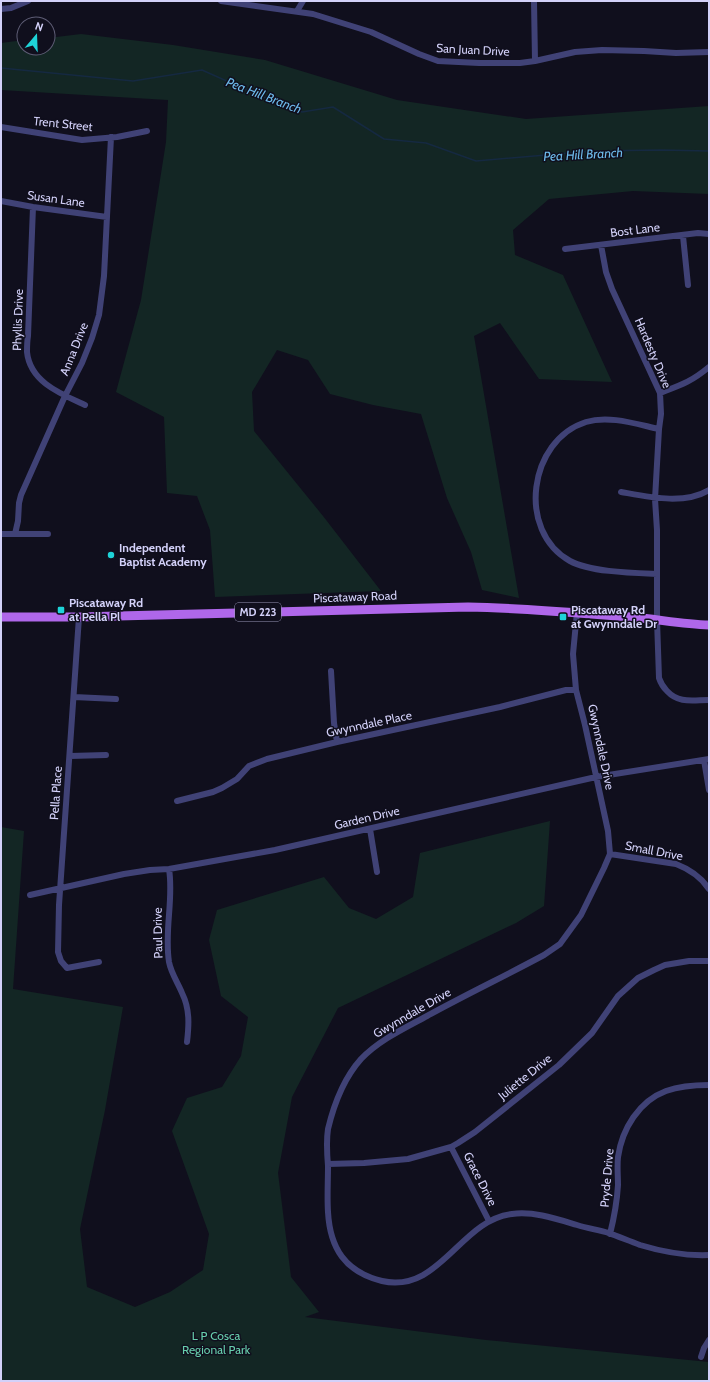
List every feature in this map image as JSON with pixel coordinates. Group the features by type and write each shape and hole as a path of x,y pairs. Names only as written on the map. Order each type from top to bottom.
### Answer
{"main road":[{"name":"Piscataway Road","path":"1,617 79,617 468,607 577,612 709,625"}],"street":[{"path":"1,10 11,4 28,1"},
{"name":"San Juan Drive","path":"221,1 313,14 371,32 438,61 505,63 535,61 575,52 602,50 676,53 709,52"},
{"path":"298,11 304,1"},
{"path":"534,1 535,61"},
{"name":"Trent Street","path":"1,127 82,140 147,131"},
{"name":"Anna Drive","path":"15,534 21,495 65,396 76,377 92,338 99,315 104,276 111,137"},
{"name":"Susan Lane","path":"1,201 107,217"},
{"name":"Phyllis Drive","path":"33,207 28,357 33,370 40,379 65,396 85,405"},
{"name":"Bost Lane","path":"565,249 698,233 709,234"},
{"path":"683,236 688,285"},
{"name":"Hardesty Drive","path":"601,245 610,284 660,393 661,414 655,499 657,530 657,620 659,678 661,684 672,696 679,700 709,700"},
{"path":"660,393 682,386 697,377 709,367"},
{"path":"657,574 587,568 570,561 561,555 546,537 538,522 535,501 539,474 546,456 559,439 571,428 588,422 600,420 616,421 659,429"},
{"path":"621,492 655,499 695,497 709,490"},
{"path":"1,534 48,534"},
{"name":"Gwynndale Drive","path":"577,612 573,654 576,690 581,705 608,831 610,854 581,915 560,944 544,955 401,1030 362,1058 354,1068 338,1096 332,1114 326,1143 328,1164 329,1224 334,1244 350,1265 357,1271 371,1278 388,1282 416,1279 451,1254 476,1230 489,1221 512,1214 531,1214 558,1219 671,1253 696,1256 709,1255"},
{"name":"Pella Place","path":"79,617 60,888 58,952 60,961 68,968 99,962"},
{"path":"331,671 334,723 337,742"},
{"name":"Gwynndale Place","path":"177,801 213,792 231,784 248,766 288,753 500,707 566,690 576,690"},
{"path":"74,697 116,699"},
{"path":"70,756 106,755"},
{"path":"707,760 709,790"},
{"name":"Garden Drive","path":"30,895 130,872 169,869 275,850 596,777 707,760"},
{"path":"370,829 377,872"},
{"name":"Small Drive","path":"610,854 680,865 694,874 709,890"},
{"name":"Paul Drive","path":"169,869 171,890 167,932 169,963 186,1001 189,1026 187,1042"},
{"name":"Juliette Drive","path":"328,1164 364,1163 408,1159 451,1146 475,1132 559,1065 592,1033 618,996 638,978 665,966 689,961 709,961"},
{"name":"Pryde Drive","path":"610,1234 616,1213 618,1158 623,1136 631,1120 648,1101 666,1091 696,1085 709,1085"},
{"name":"Grace Drive","path":"451,1146 489,1221"},
{"path":"700,1357 709,1340"}],"green space":[{"path":"81,34 173,45 265,60 397,100 526,119 709,106 709,194 633,191 549,199 513,230 515,255 563,275 612,382 539,379 500,323 474,336 519,598 482,590 471,552 447,498 421,414 373,405 330,394 308,360 277,350 252,392 254,431 381,591 215,597 210,530 197,496 167,493 164,417 116,392 141,300 166,142 168,100 1,90 1,43 16,41 16,56 56,56 56,37"},
{"name":"L P Cosca Regional Park","path":"550,821 544,906 516,923 338,1008 292,1097 278,1173 291,1277 319,1312 305,1317 486,1340 709,1362 709,1381 1,1381 1,827 24,831 13,989 123,1007 105,1110 80,1229 87,1287 135,1307 170,1292 203,1270 209,1234 172,1131 187,1098 222,1087 241,1056 248,1017 221,996 209,940 217,910 324,877 349,908 376,919 413,897 420,853"}],"waterway":[{"name":"Pea Hill Branch","path":"1,68 133,81 202,70 256,94 302,112 333,107 384,139 426,143 476,161 593,151 709,151"}],"place":[{"name":"Independent Baptist Academy","path":"111,555"},
{"name":"Piscataway Rd at Pella Pl","path":"61,610"},
{"name":"Piscataway Rd at Gwynndale Dr","path":"563,617"}]}
